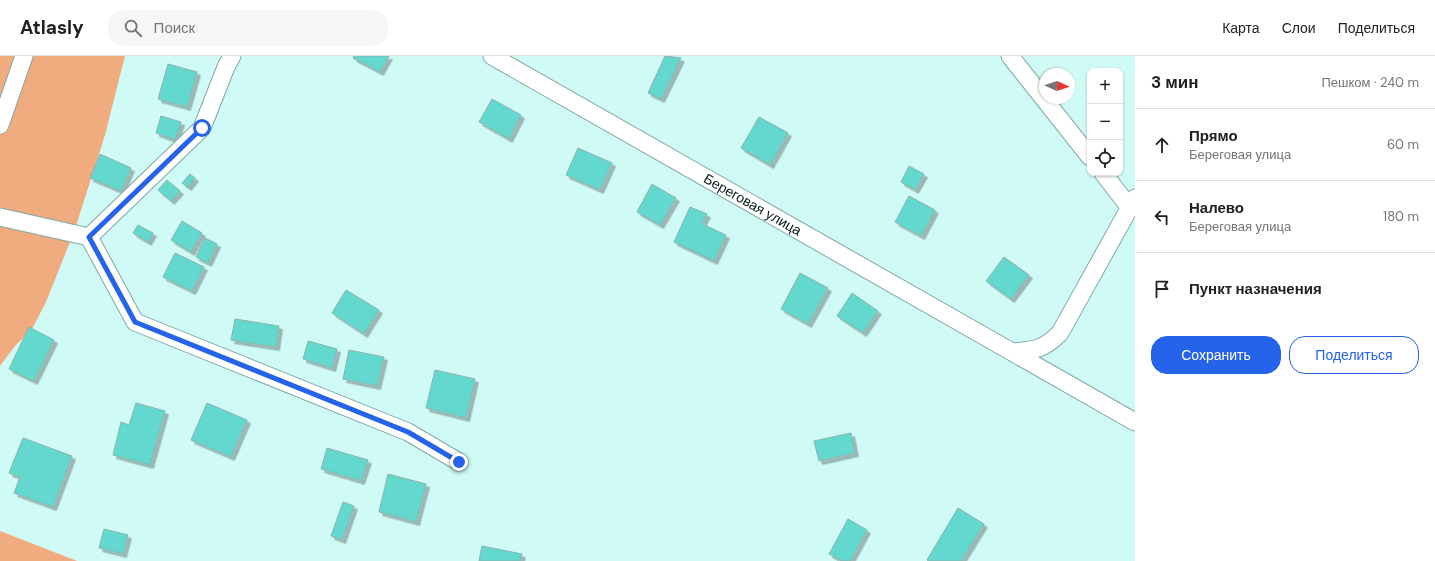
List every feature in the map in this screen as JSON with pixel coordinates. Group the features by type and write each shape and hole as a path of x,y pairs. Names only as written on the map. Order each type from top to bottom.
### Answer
{"street":[{"path":"0,124 24,56"},
{"path":"89,237 202,128 226,67 232,56"},
{"name":"Береговая улица","path":"492,56 1135,422"},
{"path":"1010,56 1087,153"},
{"path":"1012,352 1033,350 1047,345 1060,333 1132,203 1106,176"},
{"path":"0,217 89,237 135,322 408,432 459,462"}],"shaded area":[{"path":"0,56 125,56 105,135 74,232 46,302 32,329 15,346 0,366"},
{"path":"0,531 77,561 0,561"}],"building":[{"path":"354,56 389,56 380,72 353,58"},
{"path":"665,56 681,58 661,99 648,93"},
{"path":"168,64 197,72 187,107 158,99"},
{"path":"492,99 521,115 509,139 479,122"},
{"path":"161,116 181,122 175,140 156,133"},
{"path":"759,117 788,133 770,165 741,148"},
{"path":"578,148 612,163 600,190 566,175"},
{"path":"100,154 131,168 121,191 90,178"},
{"path":"909,166 924,174 915,190 901,182"},
{"path":"190,174 195,178 188,187 182,183"},
{"path":"167,180 180,191 171,201 158,190"},
{"path":"652,184 676,198 660,225 637,212"},
{"path":"909,196 935,210 921,236 895,222"},
{"path":"690,207 707,214 702,224 726,235 714,261 674,242"},
{"path":"182,221 202,233 191,252 171,240"},
{"path":"138,225 153,233 148,242 133,233"},
{"path":"205,238 217,244 208,263 196,257"},
{"path":"175,253 204,267 192,291 163,277"},
{"path":"1004,257 1029,275 1011,299 986,281"},
{"path":"800,273 828,288 808,324 781,309"},
{"path":"346,290 379,310 364,334 332,313"},
{"path":"852,293 878,311 863,333 837,316"},
{"path":"235,319 279,326 276,347 231,340"},
{"path":"29,327 54,340 34,381 9,369"},
{"path":"308,341 337,349 332,368 303,359"},
{"path":"349,350 384,357 377,386 343,379"},
{"path":"435,370 475,379 466,418 426,408"},
{"path":"136,403 165,411 150,465 113,455 121,422 129,425"},
{"path":"207,403 247,420 231,457 191,440"},
{"path":"851,433 855,453 819,461 814,441"},
{"path":"23,438 72,456 53,507 14,493 20,477 9,473"},
{"path":"327,448 368,460 361,481 321,469"},
{"path":"388,474 426,484 416,522 379,512"},
{"path":"343,502 354,506 342,540 331,536"},
{"path":"958,508 984,524 961,561 927,560"},
{"path":"848,519 867,530 850,561 842,561 829,554"},
{"path":"104,529 128,535 123,554 99,548"},
{"path":"482,546 522,554 520,561 479,561"}],"route":[{"path":"202,128 89,237 135,322 408,432 459,462"}]}
